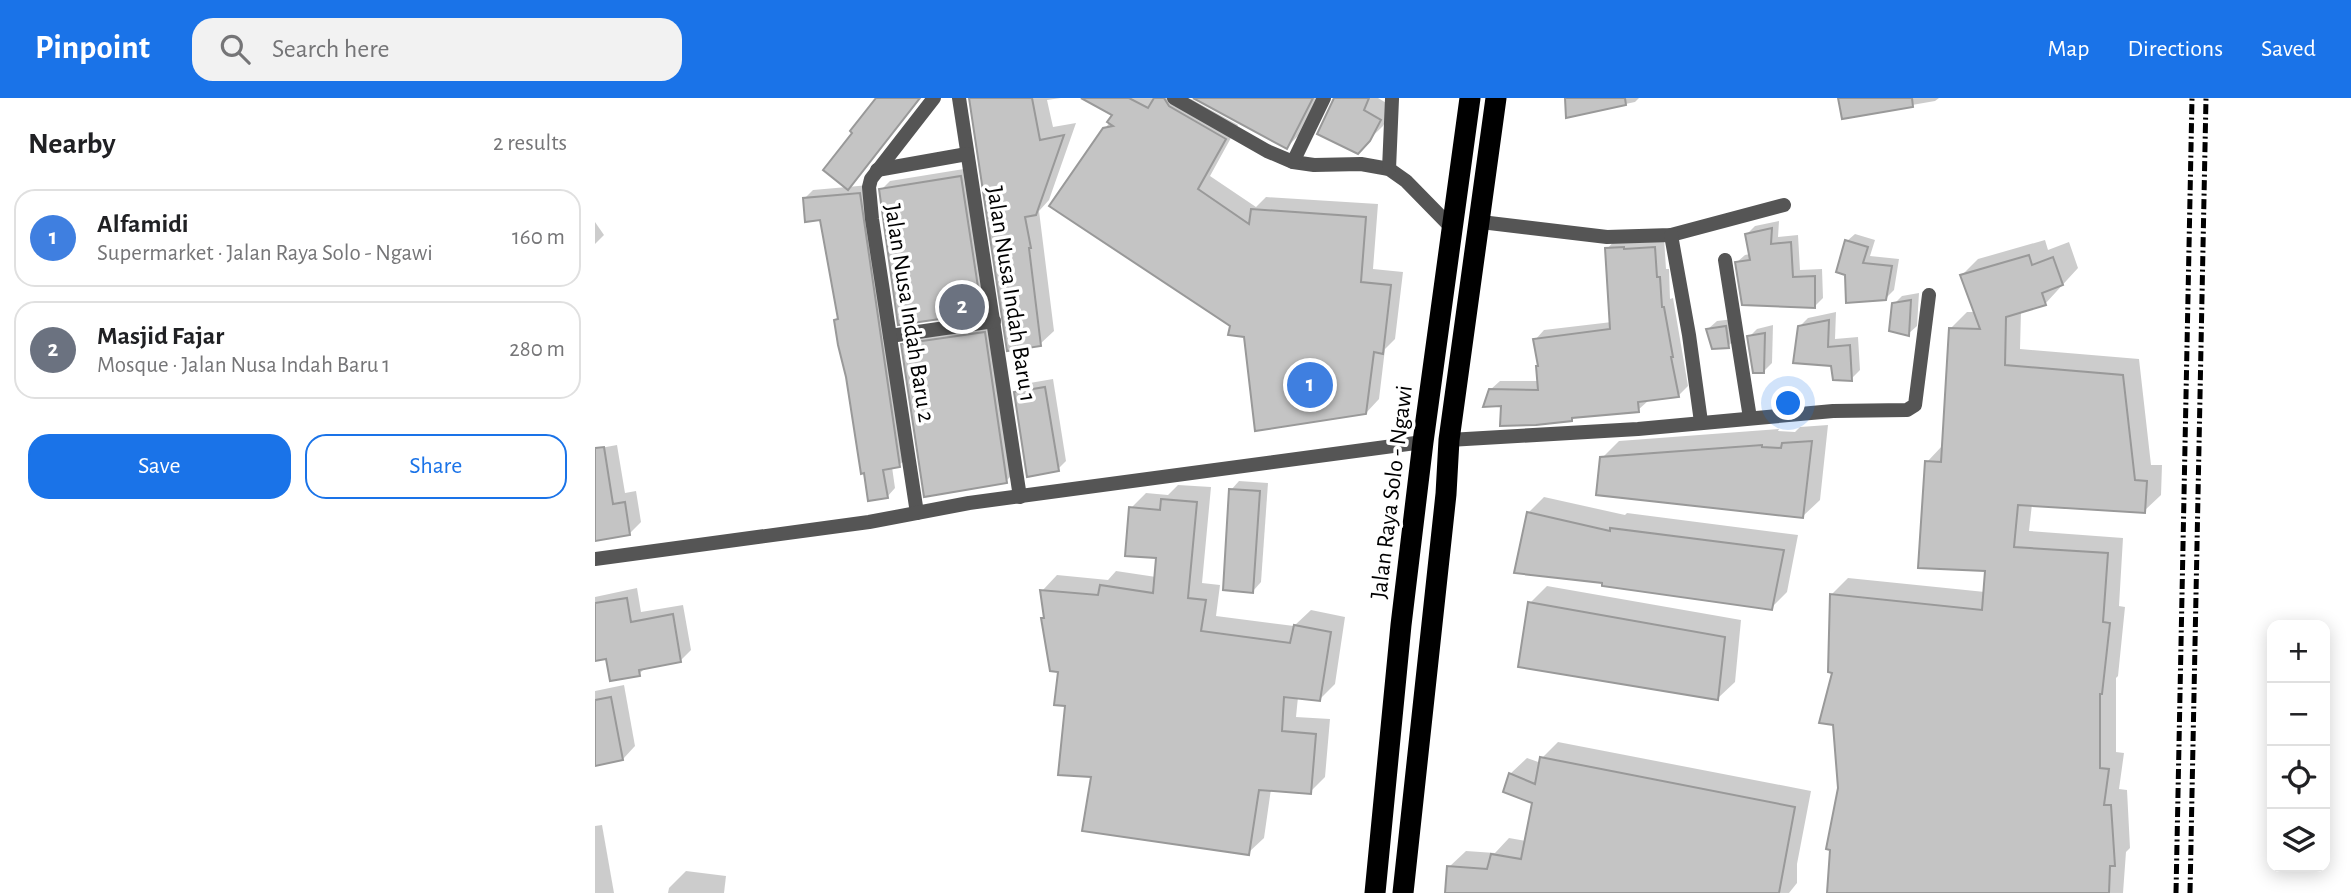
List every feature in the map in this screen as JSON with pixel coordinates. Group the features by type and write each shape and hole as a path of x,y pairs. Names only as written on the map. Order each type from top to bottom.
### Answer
{"highway":[{"name":"Jalan Raya Solo - Ngawi","path":"1375,893 1401,625 1470,98"},
{"path":"1403,893 1446,494 1449,440 1496,98"},
{"path":"1423,442 1449,440"}],"street":[{"name":"Jalan Nusa Indah Baru 2","path":"917,513 869,202 869,187 877,170 934,98"},
{"name":"Jalan Nusa Indah Baru 1","path":"959,98 1020,497"},
{"path":"1174,98 1267,151 1293,162 1314,165 1361,164 1389,169 1406,181 1452,228"},
{"path":"1293,162 1324,98"},
{"path":"1389,169 1392,99"},
{"path":"877,170 967,154"},
{"path":"1481,222 1607,237 1671,235 1784,205"},
{"path":"1671,235 1701,422"},
{"path":"1725,260 1750,418"},
{"path":"1449,440 1638,429 1833,411 1912,408 1915,405 1929,295"},
{"path":"890,336 994,321"},
{"path":"595,559 777,536 1020,497 1423,442"}],"building":[{"path":"876,98 920,98 848,190 823,170"},
{"path":"969,98 1032,98 1040,140 1064,135 1036,215 1025,217 1031,248 1041,346 1007,351"},
{"path":"1081,98 1129,98 1148,108 1154,98 1164,98 1169,106 1226,139 1198,189 1249,224 1251,209 1366,217 1361,282 1391,285 1383,354 1374,352 1366,414 1255,431 1244,337 1228,335 1230,326 1049,206 1103,128 1113,126 1107,122 1112,115"},
{"path":"1193,98 1313,98 1287,149"},
{"path":"1334,98 1369,98 1364,110 1381,120 1370,141 1358,154 1317,134"},
{"path":"1565,98 1625,98 1626,105 1566,118"},
{"path":"1838,98 1912,98 1913,107 1842,119"},
{"path":"961,176 982,313 898,325 879,189"},
{"path":"860,193 900,467 883,470 888,498 868,501 838,345 834,320 838,319 820,220 805,222 803,198"},
{"path":"1772,228 1771,244 1791,242 1793,277 1815,276 1815,308 1742,305 1735,262 1750,260 1745,234"},
{"path":"1845,240 1868,247 1863,263 1892,266 1886,300 1846,303 1845,275 1836,272"},
{"path":"1655,247 1657,277 1660,277 1662,307 1679,397 1638,402 1639,412 1572,418 1572,421 1536,425 1500,426 1501,406 1483,407 1489,389 1538,390 1538,366 1533,339 1610,329 1605,248"},
{"path":"2029,255 2032,265 2053,257 2063,285 2042,293 2046,305 2006,317 2005,365 2123,375 2135,480 2147,481 2145,513 2018,505 2014,547 2108,553 2103,622 2110,623 2100,694 2100,768 2109,769 2104,805 2111,805 2115,866 2110,866 2109,893 1827,893 1830,850 1826,849 1838,788 1833,725 1819,723 1832,673 1828,672 1830,594 1982,610 1985,571 1918,568 1925,461 1941,462 1949,328 1980,329 1960,275"},
{"path":"1911,300 1909,336 1889,331 1892,303"},
{"path":"1829,320 1828,347 1850,345 1852,381 1833,380 1831,366 1793,363 1798,326"},
{"path":"1726,326 1729,348 1712,349 1706,329"},
{"path":"985,332 1007,483 924,497 901,344"},
{"path":"1765,333 1764,373 1753,373 1747,336"},
{"path":"1045,387 1059,471 1027,477 1014,392"},
{"path":"1812,441 1803,518 1596,495 1600,457 1762,445 1781,448 1782,443"},
{"path":"604,447 613,504 625,502 630,535 595,541 595,448"},
{"path":"1229,489 1260,491 1253,593 1223,590"},
{"path":"1161,499 1197,502 1188,598 1206,600 1201,631 1290,643 1294,625 1331,632 1320,701 1284,697 1282,731 1316,734 1311,794 1259,790 1249,855 1082,831 1091,777 1058,775 1065,706 1054,705 1058,672 1050,671 1041,618 1044,618 1040,590 1098,595 1100,585 1153,593 1156,558 1125,556 1129,507 1160,510"},
{"path":"1527,512 1610,531 1610,528 1784,550 1772,610 1602,586 1602,583 1514,573"},
{"path":"627,598 631,622 673,614 681,662 639,670 640,676 610,681 606,659 595,661 595,603"},
{"path":"1528,602 1725,637 1718,700 1518,667"},
{"path":"611,697 623,760 595,766 595,700"},
{"path":"1540,757 1795,807 1779,893 1445,893 1447,866 1487,869 1491,854 1521,859 1532,803 1503,792 1509,773 1535,784"}],"railway":[{"path":"2176,893 2192,98"},
{"path":"2190,893 2206,98"}],"place":[{"name":"Masjid Fajar","path":"962,307"},
{"name":"Alfamidi","path":"1310,385"}]}
